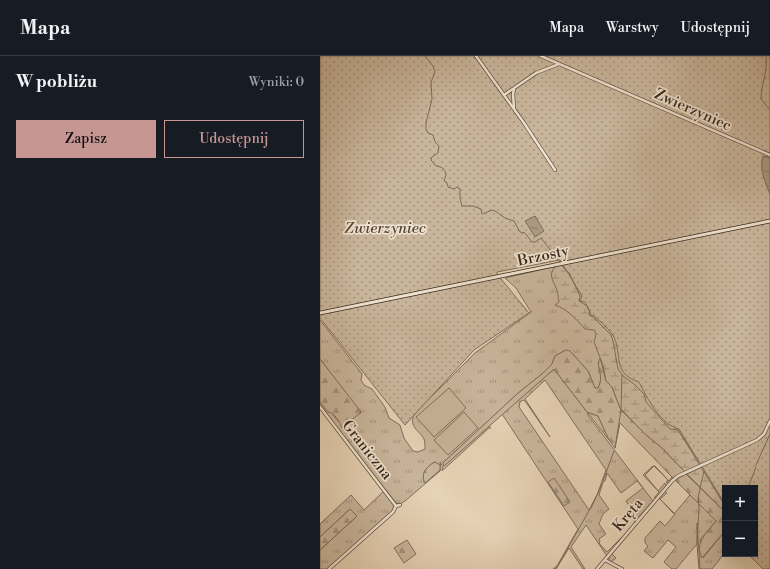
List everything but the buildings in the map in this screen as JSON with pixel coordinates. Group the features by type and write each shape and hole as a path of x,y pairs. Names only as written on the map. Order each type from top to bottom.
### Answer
{"street":[{"path":"476,56 514,108 554,170"},
{"name":"Zwierzyniec","path":"541,56 770,155"},
{"path":"504,95 536,73 560,64"},
{"path":"514,89 514,108"},
{"name":"Brzosty","path":"320,313 770,221"},
{"name":"Graniczna","path":"320,407 396,506"},
{"name":"Kręta","path":"597,569 664,489 678,476 760,437 765,432 770,421"},
{"path":"329,569 393,512 396,506 400,505"},
{"path":"605,560 622,569"}],"green space":[{"path":"320,56 770,56 770,569 763,569 751,557 758,557 758,485 722,485 722,499 679,429 666,422 661,417 650,403 639,382 630,378 624,373 619,361 617,347 612,334 601,322 591,315 585,302 580,301 582,296 560,260 497,272 497,274 529,313 474,350 405,425 320,318"},
{"path":"561,265 701,464 674,478 685,471 662,448 645,434 598,362 601,375 598,388 595,388 588,371 570,351 564,351 555,356 552,364 543,373 517,394 445,461 445,465 489,426 491,428 489,428 442,471 443,467 440,462 441,468 440,471 405,501 400,504 396,503 320,406 320,402 339,422 361,413 320,359 320,320 362,374 361,380 364,385 372,389 385,407 389,418 400,425 404,438 413,451 418,452 425,449 425,444 424,439 413,425 412,421 415,413 475,353 531,312 516,288 505,278","holes":["435,462 440,470 425,483 423,476 427,468"]},
{"path":"561,265 568,271 599,313 701,464 685,472 620,408 612,387 606,381 603,365 594,342 596,334 594,330 585,329 575,318 555,305 559,302 557,291 551,275 555,267"},
{"path":"567,350 570,351 588,371 595,388 598,388 601,379 599,364 600,358 606,381 612,387 621,410 645,434 662,448 685,472 673,478 620,423 615,448 609,440 598,416 587,412 554,369 444,466 443,463 445,461 517,394 543,373 552,364 555,356"},
{"path":"320,359 361,412 342,428 333,414 328,412 320,402"},
{"path":"554,369 587,412 598,416 609,440 588,413 587,414 653,501 634,522 637,518 626,501 643,488 637,481 621,493 607,473 599,495 609,509 603,514 599,524 606,534 599,539 599,543 607,552 627,532 607,556 586,525 571,547 585,569 583,569 569,548 556,569 553,569 557,566 578,529 502,414","holes":["545,380 606,470 597,495 589,510 519,407 520,402 523,400 525,401 550,437 525,399"]},
{"path":"449,388 466,408 434,437 416,417"},
{"path":"464,412 478,428 448,455 434,440"},
{"path":"435,462 440,465 440,470 425,483 423,476 424,473 429,466"},
{"path":"706,465 723,485 722,509 687,474"},
{"path":"653,466 645,475 658,491 643,475"},
{"path":"654,466 655,466 669,481 672,477 674,478 669,483 666,482 668,480"},
{"path":"686,474 722,509 722,535 702,558 700,552 701,542 716,521 676,481"},
{"path":"554,478 570,502 564,506 548,482"},
{"path":"665,483 666,486 656,498 654,498 659,492 658,491"},
{"path":"384,491 394,505 393,511 328,569 320,569 320,550 357,516 350,509 320,537 320,524 351,495 364,510"},
{"path":"664,491 667,493 660,499 659,498 612,554 616,558 611,562 609,561 609,556"},
{"path":"690,495 716,521 700,540 703,558 722,535 722,555 712,569 700,569 697,523 697,544 676,569 672,569 664,562 676,547 668,540 653,558 644,551 648,546 645,543 645,538 660,521 665,526 675,514 674,513"},
{"path":"350,509 357,516 320,550 320,537"},
{"path":"407,540 416,554 404,563 394,548"}],"water":[{"path":"763,156 770,157 770,194 762,171"},
{"path":"535,216 544,231 535,237 525,221"}],"waterway":[{"name":"Zwierzyniec","path":"425,56 433,66 435,72 431,82 432,99 426,129 428,133 433,135 435,142 439,146 438,153 432,157 431,160 436,166 444,169 446,173 444,181 447,183 448,187 454,189 457,187 460,189 462,206 473,206 481,209 482,214 492,210 505,218 514,221 520,232 525,233 532,242 535,242 541,238 560,262"},
{"path":"766,57 766,68 761,99 770,110"},
{"name":"Zwierzyniec","path":"561,265 570,274 580,296 579,301 587,306 590,312 589,315 593,317 611,335 618,369 623,376 644,394 646,402 670,429 678,430 722,501"},
{"path":"615,448 621,410 622,375"},
{"path":"756,465 770,434"},
{"path":"603,481 614,451"},
{"path":"749,485 756,467"},
{"path":"699,569 697,544 699,508 698,498 704,471"},
{"path":"591,508 602,484"},
{"path":"556,569 590,509"}]}
